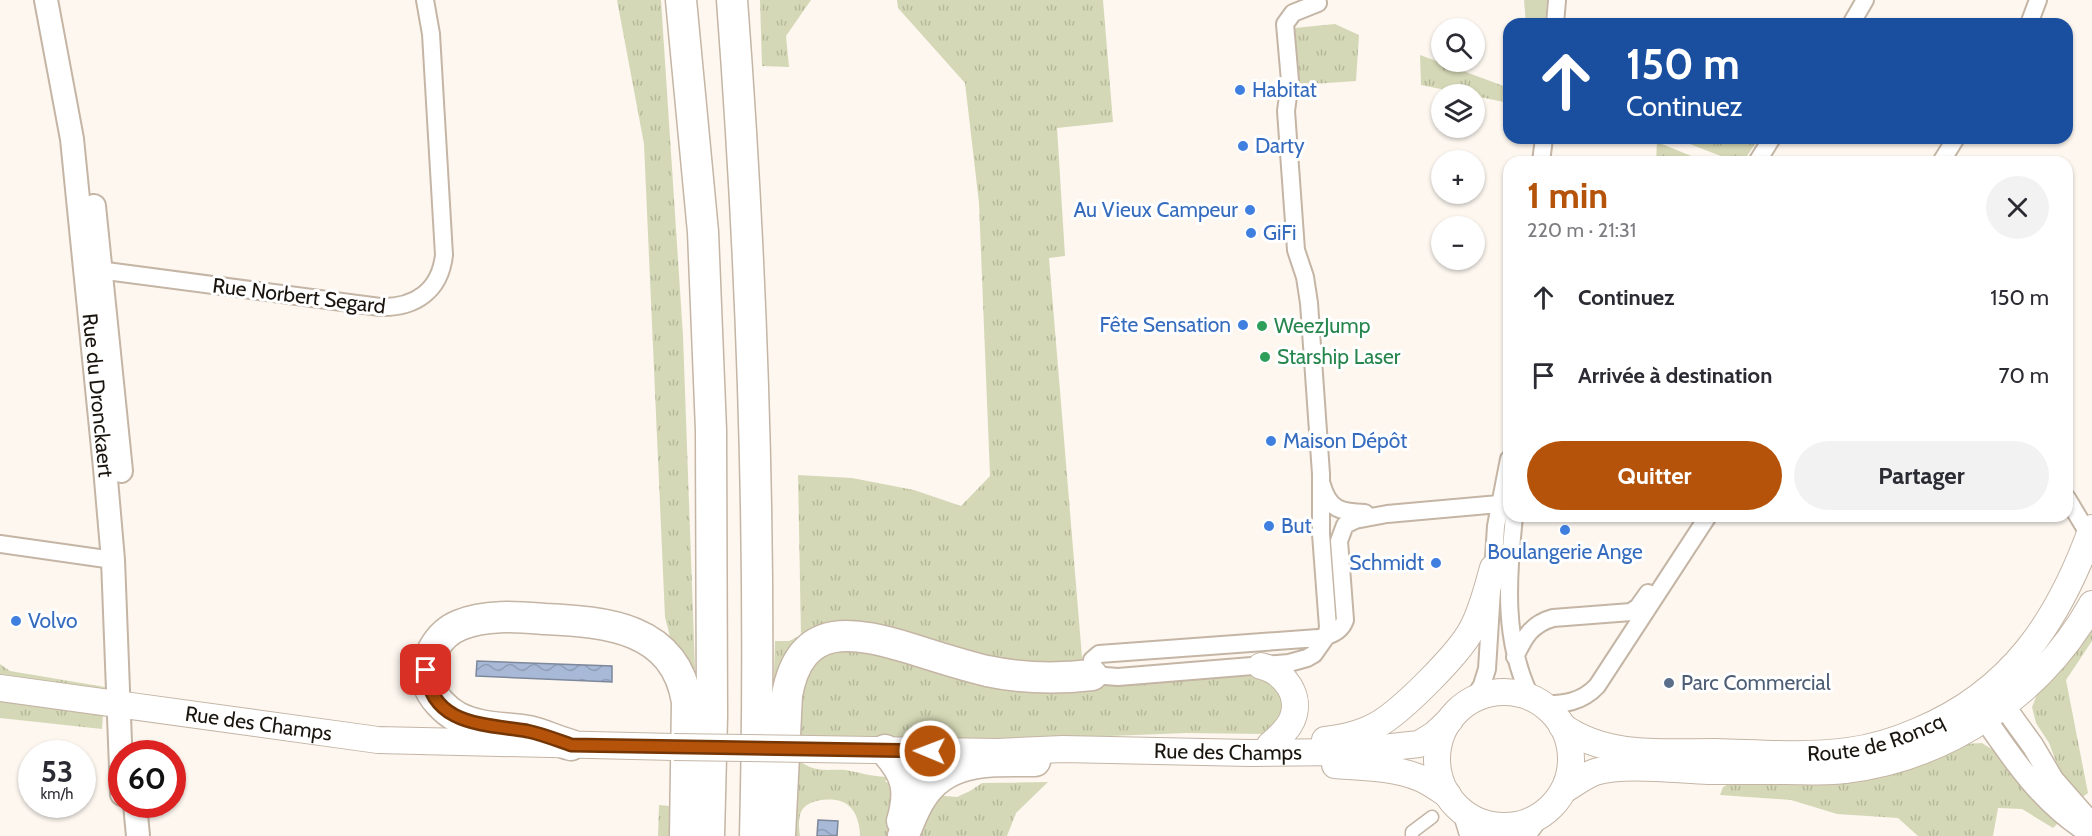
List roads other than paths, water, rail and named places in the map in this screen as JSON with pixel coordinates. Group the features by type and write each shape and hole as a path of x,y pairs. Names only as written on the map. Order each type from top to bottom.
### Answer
{"highway":[{"path":"681,0 703,232 711,429 712,716 709,836"},
{"path":"732,0 746,198 758,527 754,836"},
{"path":"746,198 754,115 748,0"},
{"path":"571,745 528,731 491,728 471,723 447,710 438,701 427,683 426,670 439,640 448,631 460,625 514,617 586,621 612,626 637,634 657,646 677,671 687,702 685,836"},
{"path":"780,836 786,695 797,665 814,644 840,635 860,636 882,640 1000,674 1050,677 1092,675"},
{"path":"885,750 905,778 907,795 898,836"},
{"path":"903,836 921,797 937,779 949,771 981,762 1035,761"}],"main road":[{"name":"Rue du Dronckaert","path":"46,0 93,270 124,507 123,740"},
{"name":"Rue du Dronckaert","path":"62,0 86,128 103,445 124,712 130,740"},
{"name":"Route de Roncq","path":"1564,790 1585,776 1598,771 1644,768 1828,771 1864,768 1930,747 1988,703 2046,626 2063,597 2091,535"},
{"path":"1221,752 1340,738 1369,729 1389,716 1447,661 1468,635 1481,609 1492,568"},
{"name":"Route de Roncq","path":"1562,726 1574,735 1593,743 1648,752 1837,753 1874,746 1901,738 2028,687 2054,660 2074,634 2092,604"},
{"path":"1261,666 1276,671 1287,682 1295,704 1289,726 1270,745"},
{"path":"0,688 124,712"},
{"path":"1506,692 1537,701 1553,714 1569,741 1570,775 1564,790 1531,827 1519,824 1500,826 1461,815 1440,777 1438,757 1441,738 1450,720 1456,712 1472,700 1488,694 1506,692"},
{"path":"0,704 124,712"},
{"name":"Rue des Champs","path":"124,712 270,741 331,744 401,742 997,752 1063,749 1325,752 1411,746 1426,741 1450,720"},
{"name":"Rue des Champs","path":"997,752 1035,761 1316,764 1362,767 1419,777 1461,815"},
{"path":"123,818 125,836"},
{"path":"136,818 138,836"}],"street":[{"name":"Rue Norbert Segard","path":"93,270 380,308 402,307 426,293 439,276 444,255 432,46 425,0"},
{"path":"1556,18 1557,0"},
{"path":"1854,18 1865,0"},
{"path":"2031,18 2038,0"},
{"path":"1314,2 1293,13 1285,24 1290,81 1286,111 1296,250 1307,292 1322,485 1321,534 1328,616 1326,637"},
{"path":"1322,485 1328,500 1341,510 1387,514"},
{"path":"1472,700 1482,685 1487,669 1492,568 1503,486"},
{"path":"1326,637 1099,654 1092,660 1092,675 1118,677 1261,666 1289,663 1307,658 1314,654 1326,637 1340,629 1345,620 1339,541 1345,525 1355,520 1387,514 1499,504"},
{"path":"2073,507 2091,535"},
{"path":"1513,522 1508,585 1515,657 1520,675 1537,701 1558,705 1581,699 1597,686 1704,522"},
{"path":"1515,657 1527,634 1542,622 1553,618 1631,612 1638,607 1694,522"},
{"path":"0,544 113,560"},
{"path":"1988,703 2033,746 2053,780 2092,824"},
{"path":"1988,703 2026,774 2067,819 2092,834"},
{"path":"1412,836 1412,832 1432,818"}],"water":[{"path":"477,661 612,666 612,682 476,676"},
{"path":"818,820 838,821 837,836 817,836"}],"place":[{"name":"Habitat","path":"1240,90"},
{"name":"Darty","path":"1243,146"},
{"name":"Au Vieux Campeur","path":"1250,210"},
{"name":"GiFi","path":"1251,233"},
{"name":"Fête Sensation","path":"1243,325"},
{"name":"WeezJump","path":"1262,326"},
{"name":"Starship Laser","path":"1265,357"},
{"name":"Maison Dépôt","path":"1271,441"},
{"name":"But","path":"1269,526"},
{"name":"Boulangerie Ange","path":"1565,530"},
{"name":"Schmidt","path":"1436,563"},
{"name":"Volvo","path":"16,621"},
{"name":"Parc Commercial","path":"1669,683"}]}
